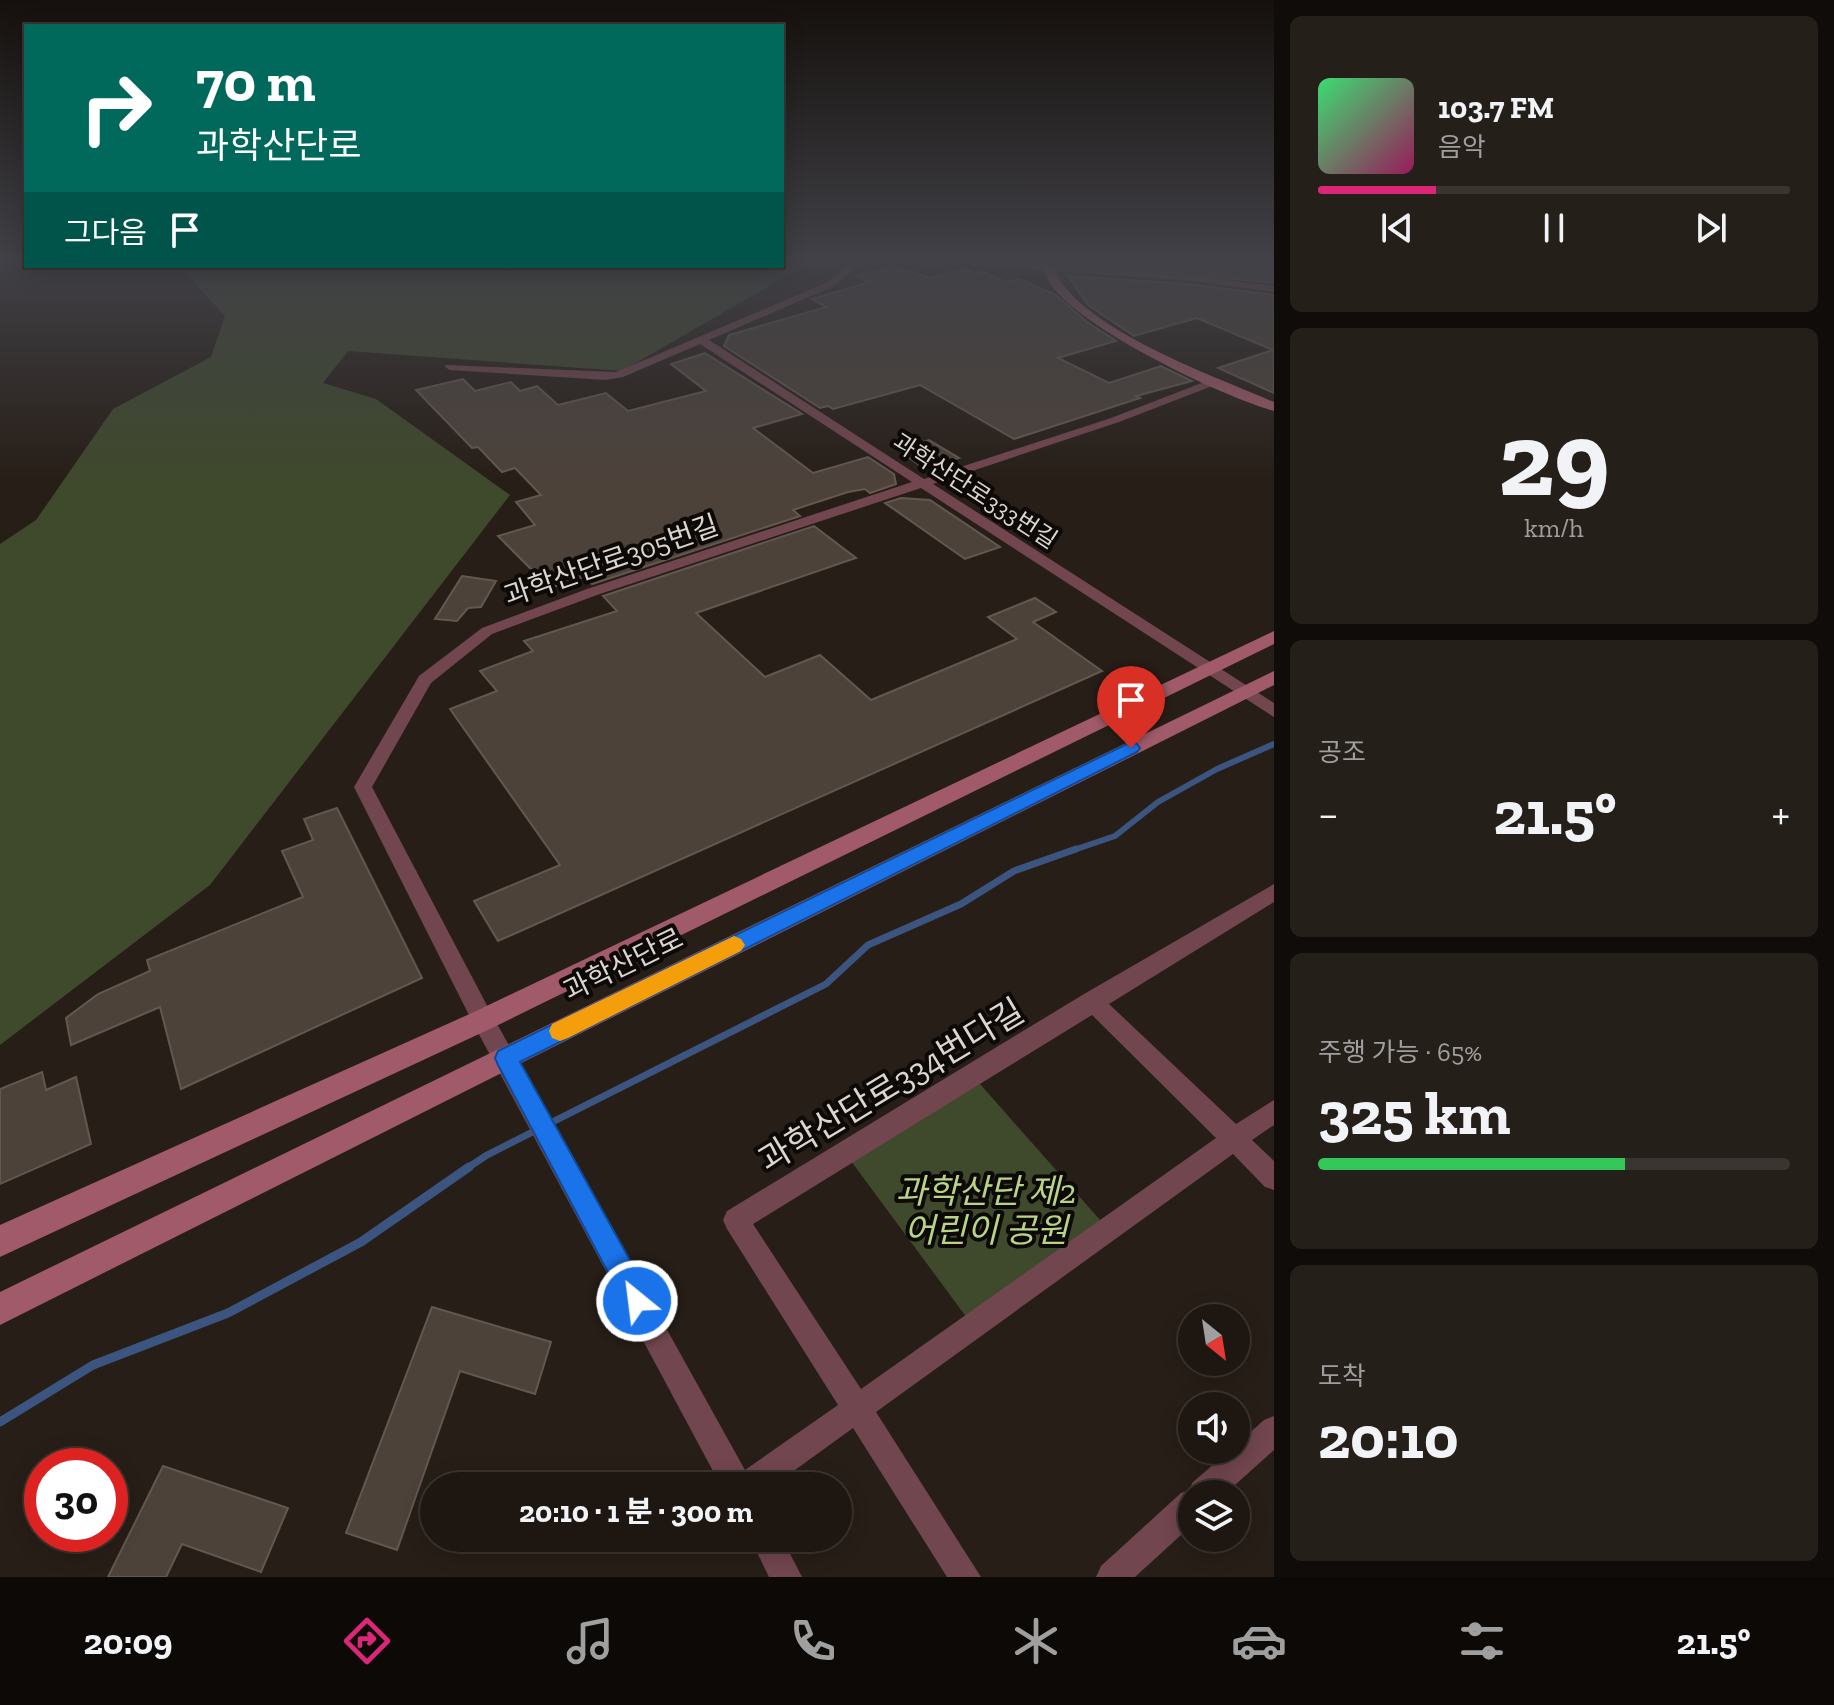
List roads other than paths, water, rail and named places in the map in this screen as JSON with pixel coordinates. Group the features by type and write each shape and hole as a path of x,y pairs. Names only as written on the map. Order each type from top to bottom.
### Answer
{"main road":[{"path":"1119,334 1274,407"},
{"name":"과학산단로","path":"0,1241 495,1039 1226,680 1274,637"},
{"name":"과학산단로","path":"0,1309 495,1039 1226,680 1274,677"}],"street":[{"path":"450,367 606,377 619,375 713,334"},
{"name":"과학산단로333번길","path":"700,339 1274,711"},
{"name":"과학산단로305번길","path":"495,1039 363,787 425,680 487,631 592,592 1115,420 1216,381"},
{"name":"과학산단로334번다길","path":"856,1409 736,1220 1274,892"},
{"path":"1092,1001 1274,1178"},
{"path":"495,1039 729,1472"},
{"path":"768,1472 1274,1111"},
{"path":"856,1409 965,1577"},
{"path":"1219,1480 1274,1430"},
{"path":"1112,1577 1178,1517"},
{"path":"773,1552 786,1577"}],"waterway":[{"path":"1071,851 1115,836 1158,802 1217,769 1274,744"},
{"path":"469,1167 487,1155 826,984 868,945 961,904 1014,871 1076,849"},
{"path":"0,1422 93,1365 228,1313 361,1242 469,1167"}],"park label":[{"name":"과학산단 제2 어린이 공원","path":"986,1210"}]}
